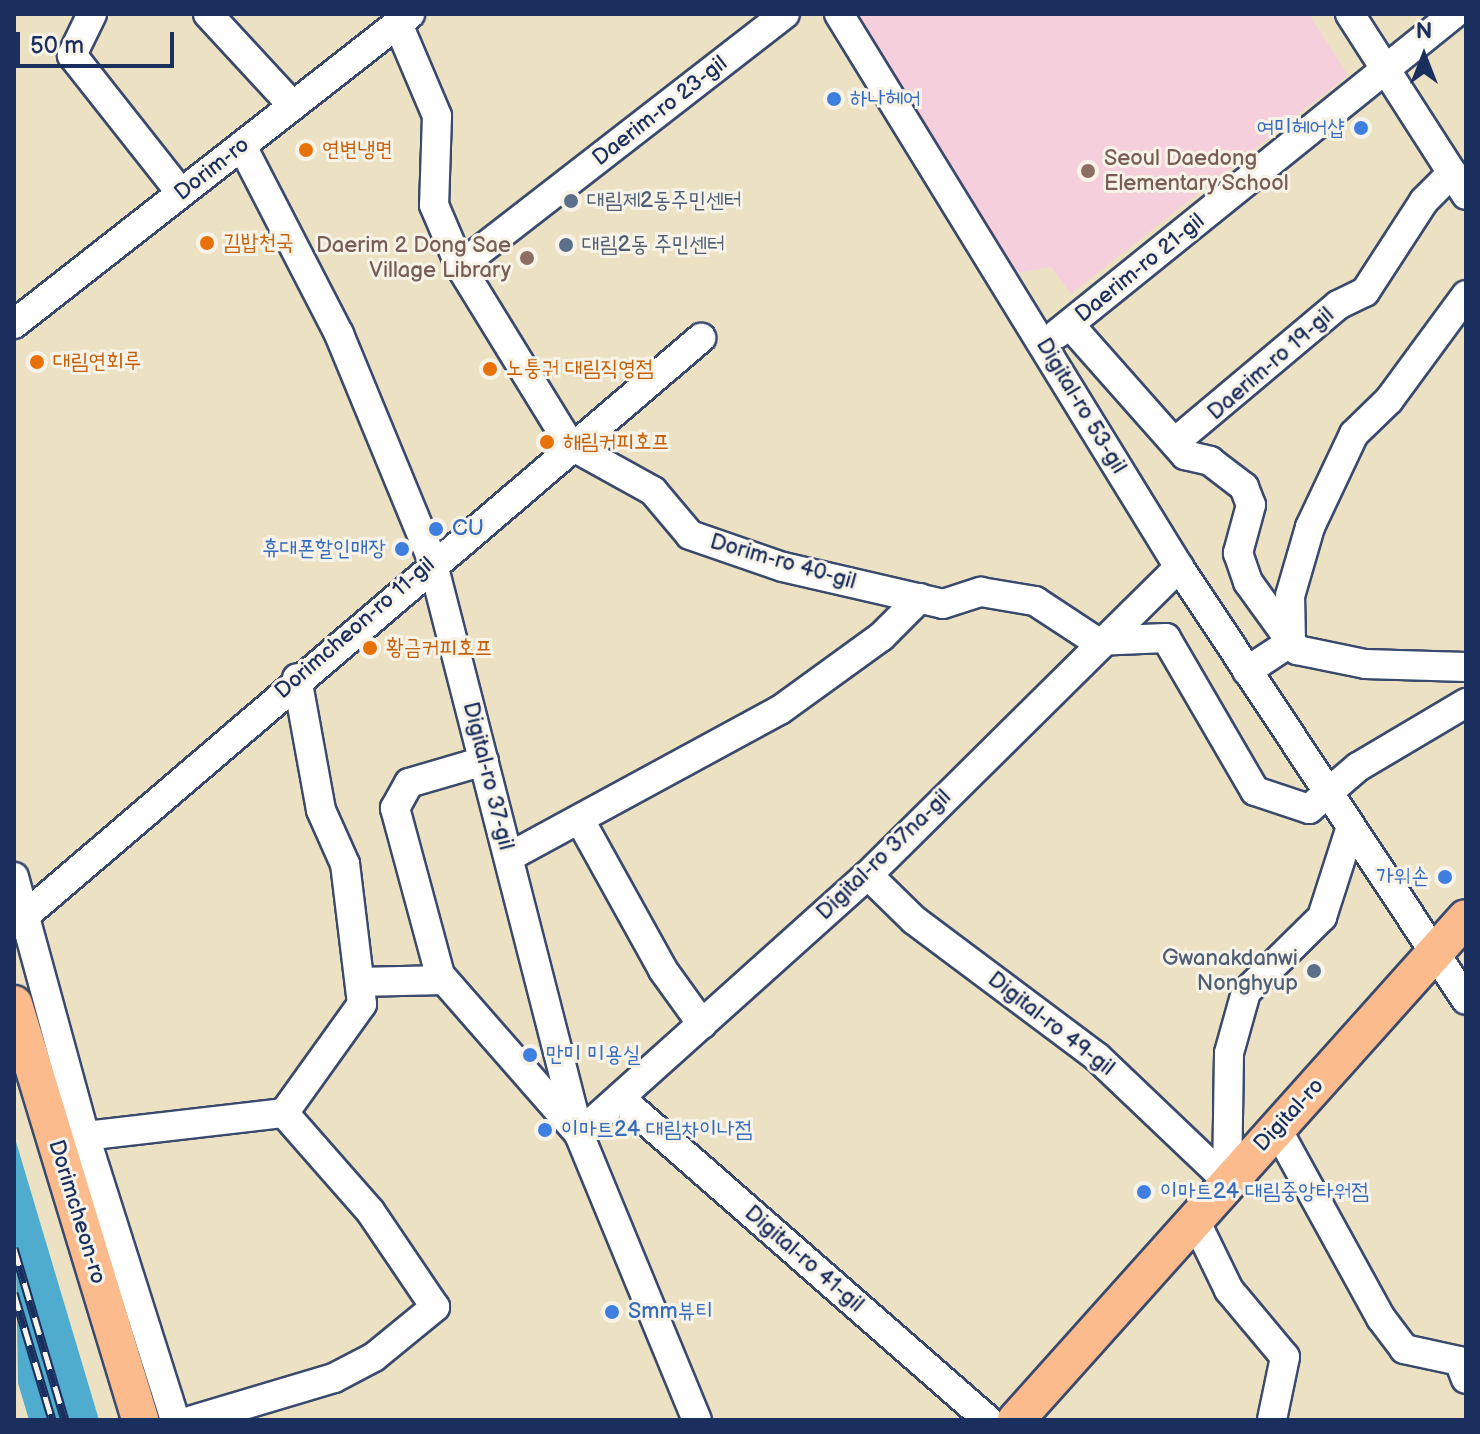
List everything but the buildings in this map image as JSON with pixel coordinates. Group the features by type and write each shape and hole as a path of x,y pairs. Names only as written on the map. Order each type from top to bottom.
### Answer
{"main road":[{"name":"Digital-ro","path":"1016,1420 1227,1181 1466,918"},
{"name":"Dorimcheon-ro","path":"14,1004 140,1420"}],"street":[{"path":"92,14 72,55 181,193"},
{"path":"208,14 293,106"},
{"name":"Daerim-ro 23-gil","path":"460,266 785,14"},
{"name":"Digital-ro 53-gil","path":"839,14 1179,567 1432,956 1466,1000"},
{"path":"1350,14 1459,184"},
{"name":"Daerim-ro 21-gil","path":"1044,344 1384,67 1454,14"},
{"name":"Dorim-ro","path":"14,324 404,19"},
{"name":"Dorim-ro 40-gil","path":"404,19 437,116 434,205 460,266 570,445 653,491 690,535 943,604 981,592 1035,601 1096,641"},
{"name":"Digital-ro 37-gil","path":"242,146 339,334 432,560 579,1134 697,1420"},
{"name":"Daerim-ro 19-gil","path":"1175,442 1338,305 1365,292 1424,201 1459,184"},
{"path":"1291,642 1290,596 1310,527 1354,434 1389,400 1466,295"},
{"path":"1070,325 1175,442 1244,487 1251,505 1238,553 1248,582 1291,642 1344,661 1466,667"},
{"name":"Dorimcheon-ro 11-gil","path":"20,920 432,560 701,338"},
{"name":"Digital-ro 37na-gil","path":"579,1134 868,875 1096,641 1179,567"},
{"path":"509,857 780,710 881,637 920,598"},
{"path":"1096,641 1166,638 1255,791 1309,809 1358,767 1466,703"},
{"path":"1247,671 1291,642"},
{"path":"85,1136 284,1113 362,1004 345,864 321,810 297,678"},
{"path":"484,761 409,783 395,796 443,980 579,1134"},
{"path":"580,820 663,970 702,1024"},
{"path":"1227,1181 1229,1053 1246,992 1322,917 1350,830"},
{"name":"Digital-ro 49-gil","path":"868,875 914,920 1097,1057 1227,1181"},
{"path":"14,877 20,920 175,1420"},
{"path":"360,982 443,980"},
{"name":"Digital-ro 41-gil","path":"620,1098 988,1420"},
{"path":"193,1420 289,1396 393,1343 435,1307 370,1211 284,1113"},
{"path":"1277,1129 1396,1338 1420,1357 1462,1363"},
{"path":"1195,1220 1229,1290 1285,1357 1272,1420"}],"shaded area":[{"name":"Seoul Daedong Elementary School","path":"851,14 1309,14 1348,75 1071,294 1051,267 1013,274"}],"water":[{"path":"14,1135 99,1420 29,1420 18,1383"}],"railway":[{"path":"14,1248 65,1420"},
{"path":"14,1293 52,1420"}],"place":[{"name":"하나헤어","path":"834,99"},
{"name":"여미헤어샵","path":"1361,128"},
{"name":"연변냉면","path":"306,150"},
{"name":"Seoul Daedong Elementary School","path":"1088,171"},
{"name":"대림제2동주민센터","path":"571,201"},
{"name":"김밥천국","path":"207,243"},
{"name":"대림2동 주민센터","path":"566,245"},
{"name":"Daerim 2 Dong Sae Village Library","path":"527,258"},
{"name":"대림연회루","path":"37,362"},
{"name":"노퉁궈 대림직영점","path":"490,369"},
{"name":"해림커피호프","path":"547,442"},
{"name":"CU","path":"436,529"},
{"name":"휴대폰할인매장","path":"402,549"},
{"name":"황금커피호프","path":"370,648"},
{"name":"가위손","path":"1445,877"},
{"name":"Gwanakdanwi Nonghyup","path":"1314,971"},
{"name":"만미 미용실","path":"530,1055"},
{"name":"이마트24 대림차이나점","path":"545,1130"},
{"name":"이마트24 대림중앙타워점","path":"1144,1192"},
{"name":"Smm뷰티","path":"612,1312"}]}
